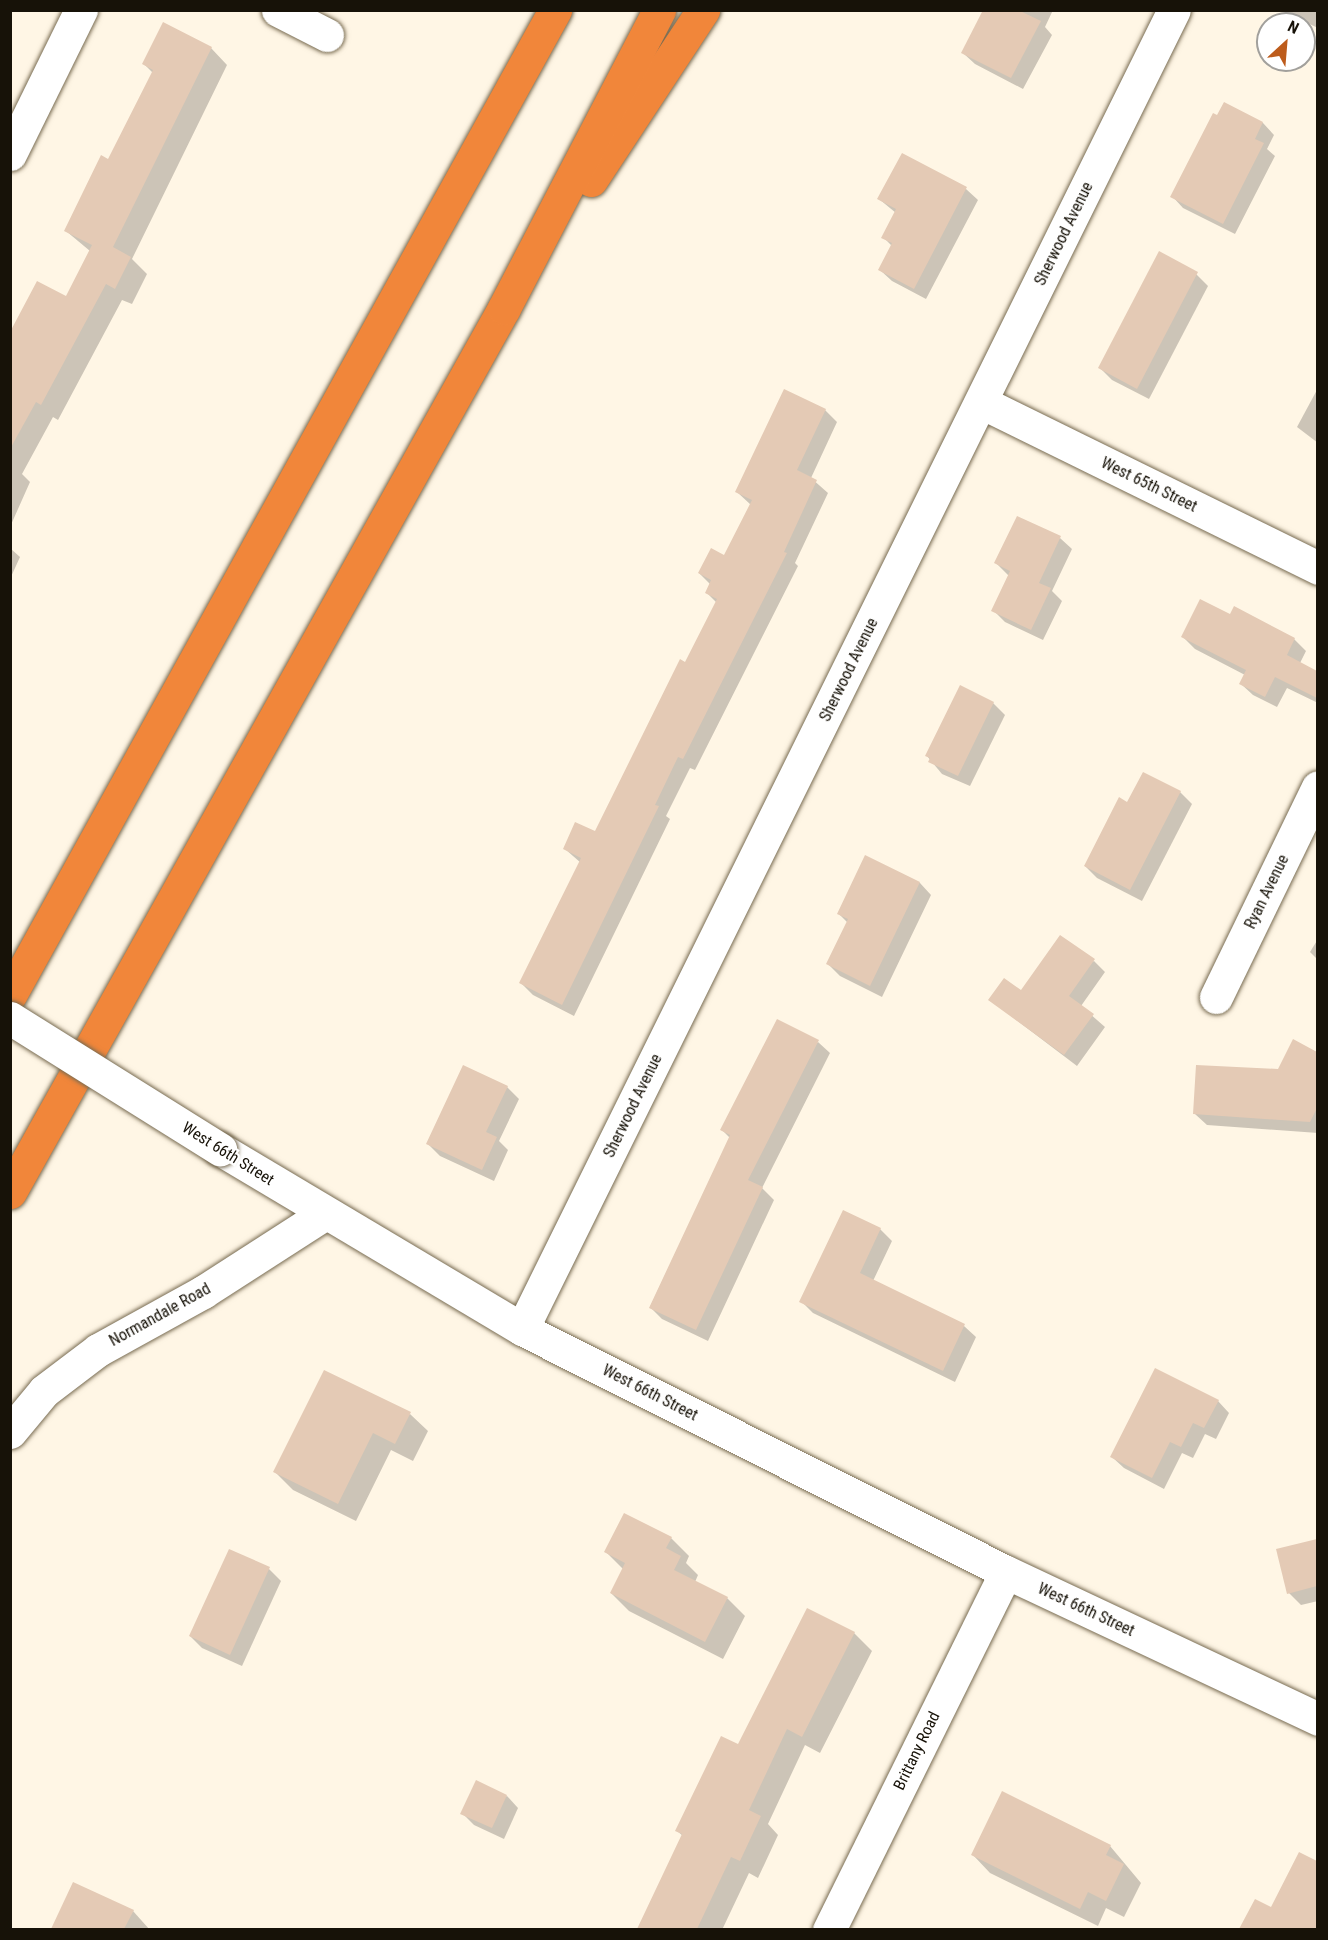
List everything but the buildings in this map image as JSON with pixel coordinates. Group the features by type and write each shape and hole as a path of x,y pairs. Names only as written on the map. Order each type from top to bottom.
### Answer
{"highway":[{"path":"10,995 555,10"},
{"path":"10,1192 504,308 659,10"},
{"path":"504,308 703,10"}],"street":[{"path":"10,154 81,10"},
{"path":"279,10 327,35"},
{"name":"Sherwood Avenue","path":"522,1329 1174,10"},
{"name":"West 65th Street","path":"981,402 1317,568"},
{"name":"Ryan Avenue","path":"1216,997 1317,787"},
{"name":"West 66th Street","path":"10,1018 324,1214 522,1329 1006,1572 1317,1719"},
{"name":"Normandale Road","path":"10,1432 44,1391 98,1350 203,1292 324,1214"},
{"name":"Brittany Road","path":"829,1929 1006,1572"}]}
